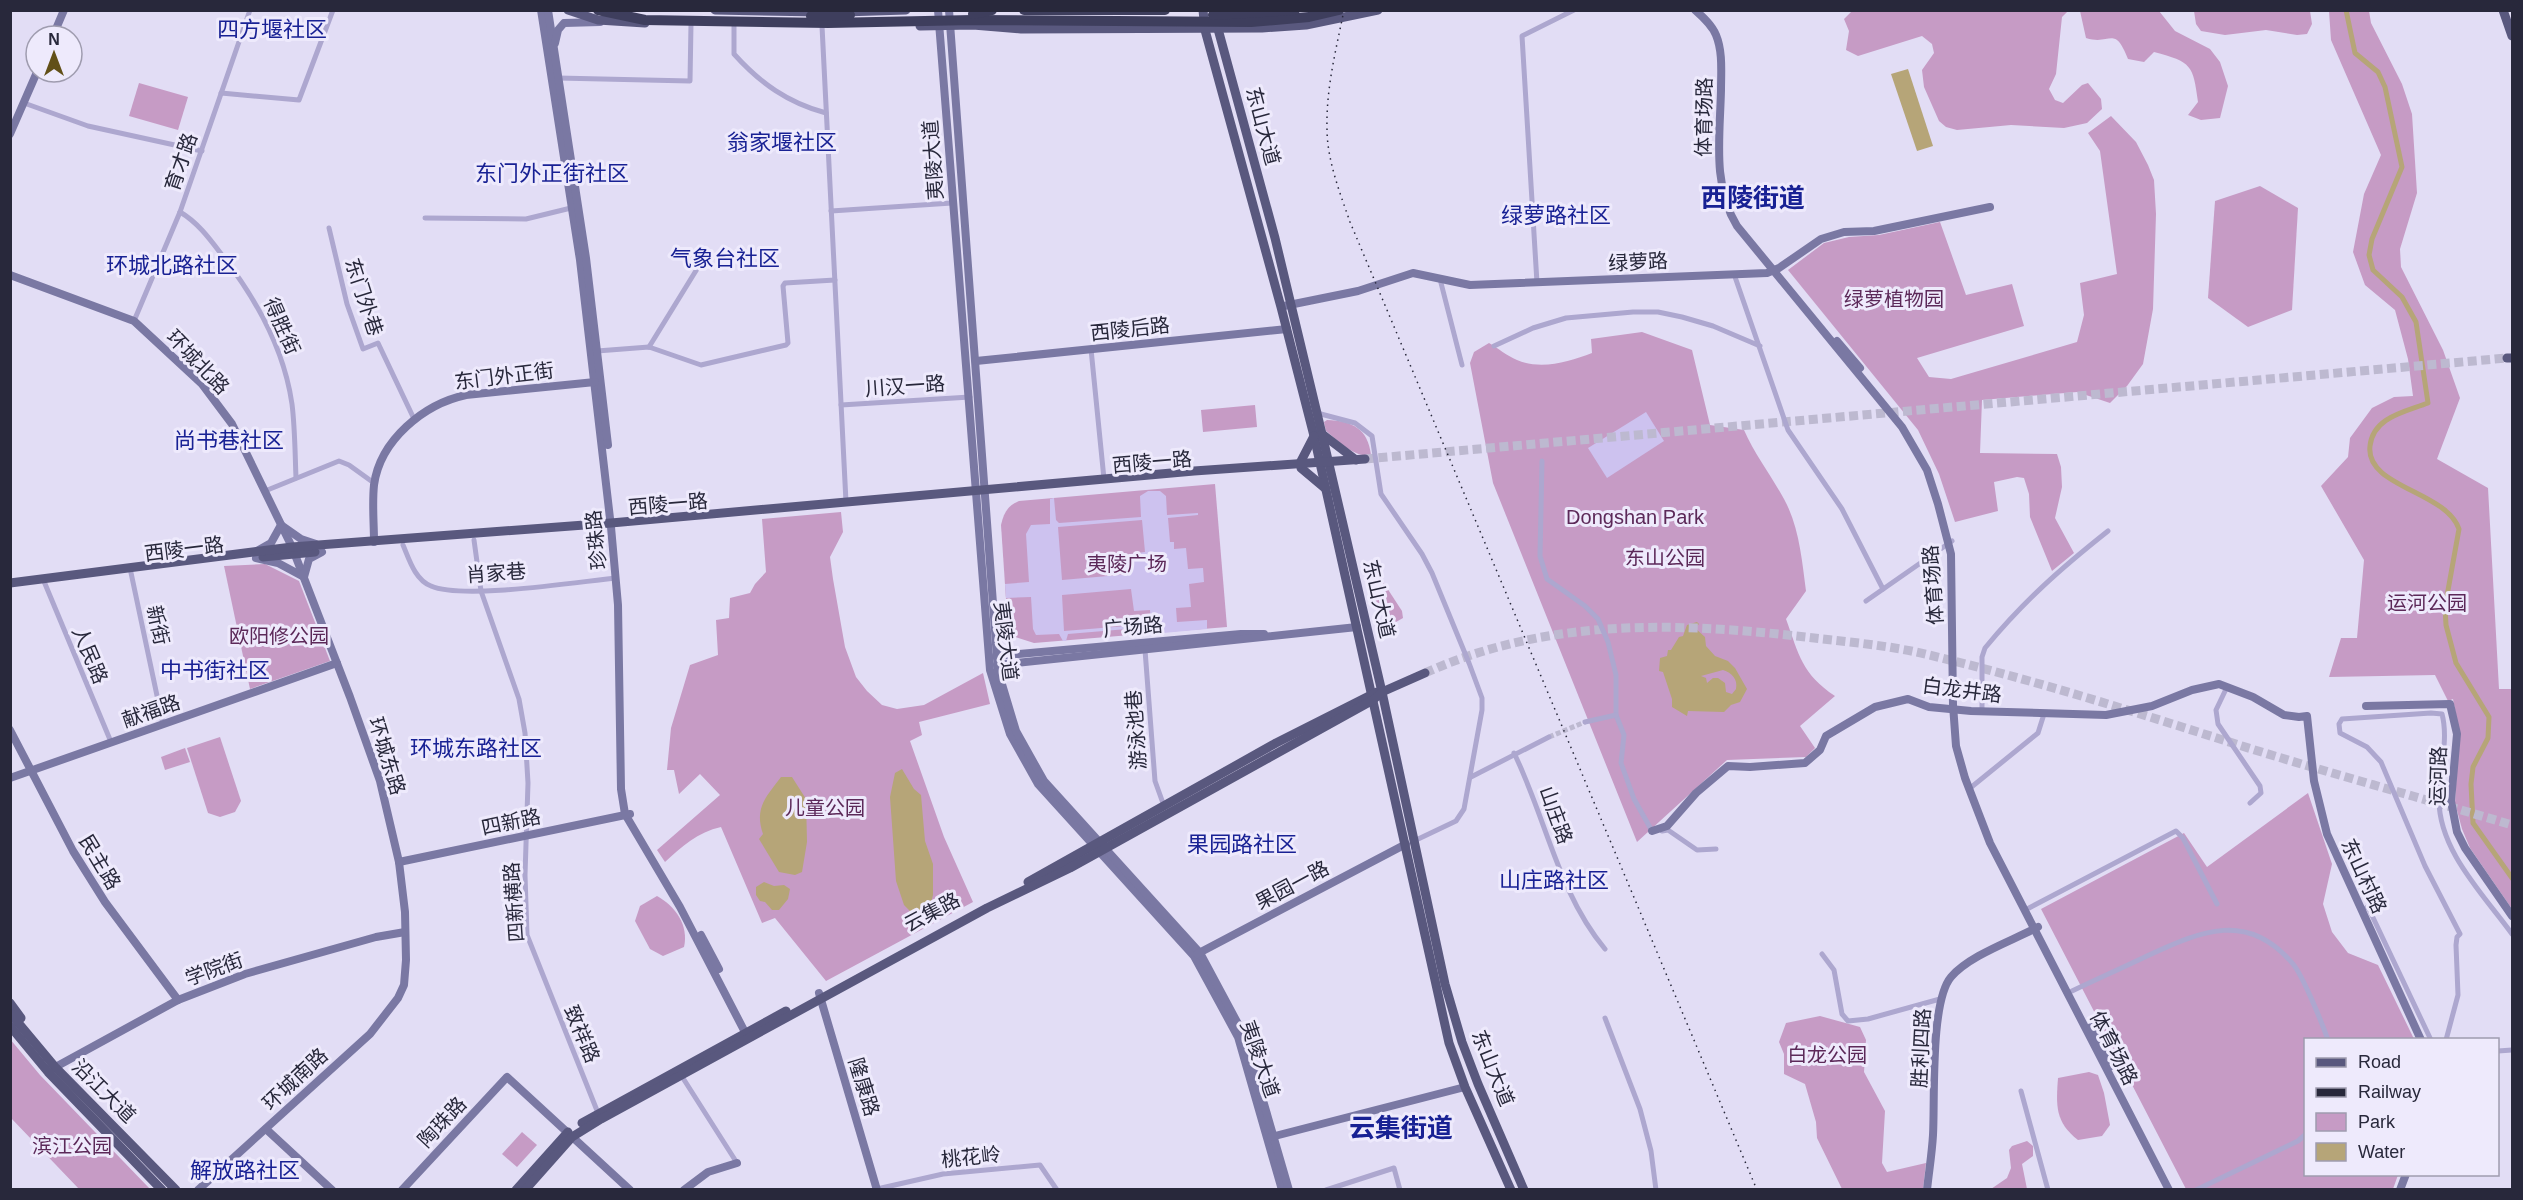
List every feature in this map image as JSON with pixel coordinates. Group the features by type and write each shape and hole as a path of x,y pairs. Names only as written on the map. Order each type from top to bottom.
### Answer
{"highway":[{"path":"598,10 645,20 752,22 973,20 1251,22 1309,17 1339,10"},
{"path":"622,10 659,14 973,20 1199,15 1295,10"},
{"path":"973,20 992,10"},
{"path":"1024,10 1165,10"},
{"path":"973,20 1020,25 1170,25 1203,21"}],"main road":[{"path":"58,24 64,10"},
{"name":"珍珠路","path":"539,10 580,260 622,604 627,814"},
{"name":"珍珠路","path":"548,10 586,258 597,351 616,578 621,789 627,814 684,905 749,1035"},
{"path":"568,10 588,18 617,23"},
{"path":"715,10 821,12 906,10"},
{"name":"夷陵大道","path":"938,10 952,203 997,661 1016,731 1044,781 1099,847"},
{"name":"夷陵大道","path":"949,10 969,298 976,361 990,670 1010,734 1038,784 1197,955 1238,1037 1289,1190"},
{"name":"东山大道","path":"1217,10 1218,29 1286,305 1287,329 1318,435 1326,489 1372,697 1445,984 1462,1042 1478,1084 1524,1190"},
{"path":"556,64 555,39 564,23 949,26 973,20 1021,29 1203,21 1218,29 1306,25 1378,10"},
{"name":"体育场路","path":"1695,10 1711,27 1719,45 1721,70 1719,171 1725,202 1737,226 1777,269"},
{"name":"体育场路","path":"1703,10 1719,30 1725,58 1724,172 1726,193 1740,223 1913,442 1927,470 1951,543 1953,705 1958,752 1990,843 2037,930 2169,1190"},
{"path":"2503,10 2512,36"},
{"path":"2508,10 2512,21"},
{"name":"东山大道","path":"1203,21 1317,413 1318,435"},
{"path":"10,134 32,84"},
{"name":"绿萝路","path":"1286,305 1358,291 1413,273 1470,285 1767,273 1777,269 1821,239 1844,232 1874,231 1990,207"},
{"name":"环城北路","path":"10,275 134,321 201,384 232,424 293,550"},
{"name":"西陵后路","path":"976,361 1287,329"},
{"name":"东门外正街","path":"374,542 374,483 385,452 430,408 449,399 466,395 594,382"},
{"path":"1318,435 1301,466 1326,489"},
{"name":"西陵一路","path":"322,549 374,542 613,525 1360,460 1318,435"},
{"name":"东山大道","path":"1323,464 1382,692 1436,988 1449,1043 1508,1189"},
{"name":"西陵一路","path":"10,588 293,550 474,540 846,502 1301,466"},
{"path":"280,525 322,549 309,559 304,577 278,563 255,555 271,543 280,525"},
{"name":"环城东路","path":"293,550 380,781 399,862 405,912 404,985"},
{"name":"西陵一路","path":"10,583 44,582"},
{"name":"广场路","path":"997,661 1145,650 1357,627"},
{"name":"广场路","path":"997,661 1250,633 1274,635"},
{"name":"献福路","path":"10,778 337,663"},
{"name":"云集路","path":"1099,847 1164,806 1276,743 1425,673"},
{"name":"白龙井路","path":"1652,831 1668,826 1696,793 1728,766 1750,767 1805,763 1820,750 1826,736 1875,707 1908,699 1929,706 1971,711 2106,715 2152,706 2192,690 2219,684 2253,697 2284,715 2307,716"},
{"name":"云集路","path":"516,1190 569,1135 598,1113 749,1035 1099,847 1372,697"},
{"name":"运河路","path":"2366,706 2450,704 2457,734 2451,777 2454,821 2464,848 2512,916"},
{"name":"东山村路","path":"2307,716 2311,762 2321,816 2342,871 2420,1038"},
{"name":"民主路","path":"10,730 73,851 94,885 178,1000"},
{"name":"体育场路","path":"1971,787 1995,843 2030,908 2037,930 2072,991 2174,1190"},
{"name":"四新路","path":"399,862 627,814"},
{"name":"果园一路","path":"1197,955 1410,842"},
{"name":"胜利四路","path":"1930,1190 1940,999 1949,979 1965,966 2037,930"},
{"name":"胜利四路","path":"1930,1190 1942,1019 1948,989 1953,981 1965,971 2037,930"},
{"name":"学院街","path":"51,1070 178,1000 245,974 376,937 405,932"},
{"name":"环城南路","path":"198,1190 370,1034 398,998 404,985"},
{"name":"隆康路","path":"817,998 877,1189"},
{"name":"隆康路","path":"817,998 872,1190"},
{"path":"10,1003 51,1070"},
{"name":"沿江大道","path":"10,1013 51,1070 176,1190"},
{"name":"沿江大道","path":"10,1026 162,1190"},
{"name":"云集路","path":"525,1190 569,1135 681,1076 749,1035"},
{"name":"陶珠路","path":"402,1190 507,1077 569,1135"},
{"path":"1271,1137 1465,1087"},
{"path":"266,1130 332,1190"},
{"path":"569,1135 630,1190"},
{"name":"夷陵大道","path":"1271,1137 1282,1190"},
{"path":"684,1190 708,1172 737,1163"}],"street":[{"name":"育才路","path":"134,321 180,212 250,10"},
{"path":"221,93 299,100 333,10"},
{"path":"1537,283 1522,36 1574,10"},
{"path":"558,78 690,81 691,24"},
{"path":"734,25 734,54 747,68 771,89 805,108 826,113"},
{"path":"822,26 846,502"},
{"path":"24,103 88,126 202,151"},
{"path":"831,211 952,203"},
{"path":"425,218 525,219 572,208"},
{"name":"得胜街","path":"180,212 206,235 249,290 276,344 285,371 292,405 296,478"},
{"name":"东门外巷","path":"329,228 347,304 363,349 378,343 415,421"},
{"path":"649,347 705,256"},
{"path":"1734,274 1788,430 1842,509 1883,589"},
{"path":"1440,279 1462,365"},
{"path":"597,351 649,347 701,365 786,345 788,343 783,286 785,283 835,280"},
{"path":"1494,346 1533,328 1566,318 1658,312 1713,326 1760,346"},
{"path":"1091,349 1104,480"},
{"name":"川汉一路","path":"842,405 970,397"},
{"path":"1317,413 1354,423 1372,436 1381,494 1422,554 1432,573 1482,698 1464,810 1456,820 1410,842"},
{"path":"265,491 339,461 349,465 374,483"},
{"path":"1542,461 1540,556 1547,579 1569,597 1585,606 1598,619 1608,642 1616,675 1616,715 1624,735 1621,763 1634,798 1652,831 1668,830 1697,850 1716,849"},
{"path":"1982,711 1984,648 2019,607 2055,573 2108,531"},
{"name":"四新横路","path":"474,540 481,591 519,699 525,733 528,783 527,935 538,966"},
{"path":"1866,601 1951,543"},
{"name":"肖家巷","path":"403,545 412,568 428,586 446,591 481,591 616,578"},
{"name":"新街","path":"131,571 163,724"},
{"name":"人民路","path":"44,582 111,742"},
{"name":"游泳池巷","path":"1145,650 1155,781 1164,806"},
{"path":"2227,687 2216,716 2218,724 2260,786 2261,793 2250,803"},
{"path":"1971,787 2038,733 2044,714"},
{"path":"2447,1038 2458,995 2456,945 2460,934 2425,866 2381,762 2367,747 2340,733 2339,724 2342,719 2442,714 2439,797 2442,826 2459,860 2512,934"},
{"path":"1585,722 1616,715"},
{"path":"1471,777 1549,736"},
{"name":"山庄路","path":"1514,753 1527,779 1573,901 1593,935 1605,949"},
{"path":"2030,908 2176,831 2183,838 2217,904"},
{"path":"2361,910 2368,907 2430,1038"},
{"path":"2072,991 2185,938 2214,929 2234,929 2265,940 2294,966 2327,1038"},
{"path":"1822,954 1834,969 1842,1014 1848,1021 1868,1019 1940,999"},
{"name":"致祥路","path":"538,966 598,1113"},
{"path":"1605,1018 1640,1109 1651,1151 1654,1189"},
{"path":"681,1076 737,1163"},
{"path":"2021,1091 2048,1190"},
{"path":"2196,1190 2298,1141 2304,1136"},
{"name":"桃花岭","path":"877,1189 943,1174 1040,1165 1057,1190"},
{"path":"1326,1190 1394,1168 1401,1190"}],"green space":[{"path":"1853,10 2068,11 2062,17 2056,74 2049,89 2055,100 2063,103 2082,85 2088,83 2101,99 2102,109 2087,123 2064,128 2011,125 1957,130 1946,127 1939,121 1924,87 1922,70 1934,53 1932,44 1922,36 1858,56 1846,50 1849,31 1844,19"},
{"path":"2080,11 2159,11 2175,31 2210,49 2220,62 2228,86 2220,118 2201,120 2188,115 2198,102 2192,73 2183,62 2154,52 2144,62 2128,59 2123,48 2115,39 2086,38"},
{"path":"2194,11 2310,11 2312,24 2307,34 2297,35 2266,30 2225,35 2201,31 2196,24"},
{"name":"运河公园","path":"2329,11 2369,11 2371,23 2402,84 2412,114 2417,193 2400,249 2401,267 2443,350 2460,398 2437,459 2488,488 2499,689 2512,689 2512,909 2470,848 2462,829 2455,803 2459,731 2453,699 2448,701 2435,675 2329,677 2341,638 2357,638 2364,560 2321,486 2348,457 2350,438 2372,408 2394,397 2413,396 2408,359 2395,310 2365,285 2353,252 2364,194 2381,155 2331,40"},
{"path":"139,83 188,97 178,130 129,116"},
{"name":"绿萝植物园","path":"2111,116 2136,142 2154,180 2156,214 2153,309 2143,364 2127,386 2110,403 2077,392 1982,400 1980,453 2057,454 2061,467 2062,487 2055,518 2074,553 2052,571 2030,517 2029,494 2024,478 2017,477 1994,482 1998,511 1955,522 1939,474 1918,430 1788,270 1824,243 1849,237 1879,235 1940,222 1966,295 2012,284 2024,326 1917,358 1929,377 1951,379 2077,342 2084,315 2080,283 2117,274 2100,151 2088,133"},
{"path":"2260,186 2298,208 2292,310 2248,327 2208,298 2215,201"},
{"name":"Dongshan Park","path":"1642,332 1692,350 1710,425 1744,430 1784,499 1796,532 1806,591 1786,619 1808,671 1815,680 1835,696 1800,726 1815,748 1806,757 1727,760 1637,842 1493,483 1470,363 1474,352 1489,343 1517,360 1545,365 1592,353 1591,339"},
{"path":"1255,405 1257,427 1203,432 1201,410"},
{"path":"1327,420 1344,422 1358,428 1367,439 1371,455 1359,454 1341,444 1326,431 1324,422"},
{"name":"夷陵广场","path":"1215,484 1227,627 1034,643 1012,636 1008,629 1001,525 1005,513 1012,505 1019,501"},
{"name":"儿童公园","path":"841,512 843,532 830,557 845,647 856,677 882,705 897,709 924,705 983,673 990,704 919,722 922,735 910,741 944,837 973,902 826,981 775,918 762,923 721,827 697,836 665,862 657,850 720,795 700,774 679,794 674,770 667,770 671,728 690,665 718,655 716,620 729,618 730,598 750,593 766,572 762,519"},
{"name":"欧阳修公园","path":"265,564 299,581 330,661 250,689 224,566"},
{"path":"1374,568 1402,611 1403,618 1396,622 1388,621 1374,598 1371,572"},
{"path":"220,737 241,801 235,812 220,817 208,813 187,748"},
{"path":"185,748 190,762 165,770 161,757"},
{"path":"2308,793 2332,864 2323,904 2332,932 2348,953 2378,965 2414,1038 2304,1038 2304,1176 2398,1176 2393,1189 2186,1189 2041,909 2184,833 2207,867"},
{"path":"657,896 670,905 679,917 685,939 684,947 663,956 650,949 635,921 640,906"},
{"name":"白龙公园","path":"1820,1016 1860,1027 1866,1040 1864,1072 1885,1111 1882,1163 1887,1172 1926,1163 1923,1189 1842,1189 1817,1138 1816,1122 1805,1084 1784,1074 1784,1054 1779,1042 1786,1023"},
{"name":"滨江公园","path":"10,1039 40,1075 150,1189 79,1189 11,1118"},
{"path":"2089,1072 2098,1075 2110,1125 2102,1136 2078,1140 2061,1120 2057,1105 2058,1078"},
{"path":"522,1132 537,1145 517,1167 502,1154"},
{"path":"2027,1141 2033,1146 2033,1156 2022,1164 2027,1189 1991,1189 2007,1178 2011,1168 2009,1150 2012,1146"}],"shaded area":[{"path":"1646,412 1664,441 1607,478 1588,448"},
{"path":"1148,491 1160,491 1166,496 1167,515 1198,513 1198,515 1168,518 1170,542 1174,542 1174,549 1186,548 1188,569 1203,568 1204,582 1189,584 1191,607 1176,608 1177,622 1207,620 1207,629 1152,634 1151,627 1068,634 1066,641 1063,641 1059,634 1036,635 1033,629 1031,597 1006,598 1005,584 1029,582 1026,534 1031,525 1050,524 1050,499 1054,498 1056,520 1059,523 1141,517 1140,496","holes":["1142,520 1145,552 1130,554 1131,574 1062,580 1058,527","1131,589 1134,611 1150,610 1151,624 1064,631 1062,595"]}],"water":[{"path":"1908,69 1933,146 1917,151 1891,74"},
{"path":"1697,622 1699,624 1695,628 1705,637 1706,646 1715,656 1728,661 1735,668 1747,689 1740,702 1731,705 1724,712 1688,711 1687,716 1672,707 1672,699 1663,672 1659,671 1660,658 1667,656 1668,650 1671,650 1679,637 1683,636 1687,625","holes":["1723,670 1732,675 1736,682 1736,689 1732,694 1726,692 1725,683 1718,678 1713,678 1707,683 1706,678 1701,676"]},
{"path":"902,769 914,789 921,795 925,841 933,864 933,895 929,911 913,914 904,905 896,881 890,797 895,773"},
{"path":"781,777 792,777 806,799 807,842 802,872 795,875 779,872 759,839 763,834 760,817 763,803"},
{"path":"764,882 774,886 784,885 790,889 788,899 779,910 772,910 756,895 756,887"}],"waterway":[{"path":"2346,10 2355,53 2378,72 2385,87 2402,167 2372,239 2369,255 2373,270 2402,297 2416,322 2428,403 2400,413 2377,428 2370,446 2372,460 2380,471 2393,480 2439,506 2451,516 2459,529 2445,607 2446,625 2456,663 2489,717 2488,738 2473,767 2471,784 2473,823 2512,878"}],"tunnel":[{"path":"1365,459 2507,358"},
{"path":"1425,673 1471,655 1518,642 1565,633 1612,629 1660,627 1757,632 1883,646 1929,655 2047,686 2512,825"},
{"path":"1549,737 1585,722"}],"railway":[{"path":"1344,10 1330,84 1327,114 1328,141 1338,188 1350,222 1757,1190"}],"district":[{"name":"四方堰社区","path":"272,29"},
{"name":"翁家堰社区","path":"782,142"},
{"name":"东门外正街社区","path":"552,173"},
{"name":"西陵街道","path":"1753,198"},
{"name":"绿萝路社区","path":"1556,215"},
{"name":"气象台社区","path":"725,258"},
{"name":"环城北路社区","path":"172,265"},
{"name":"尚书巷社区","path":"229,440"},
{"name":"中书街社区","path":"215,670"},
{"name":"环城东路社区","path":"476,748"},
{"name":"果园路社区","path":"1242,844"},
{"name":"山庄路社区","path":"1554,880"},
{"name":"云集街道","path":"1401,1128"},
{"name":"解放路社区","path":"245,1170"}],"park label":[{"name":"东山公园","path":"1665,558"}]}
